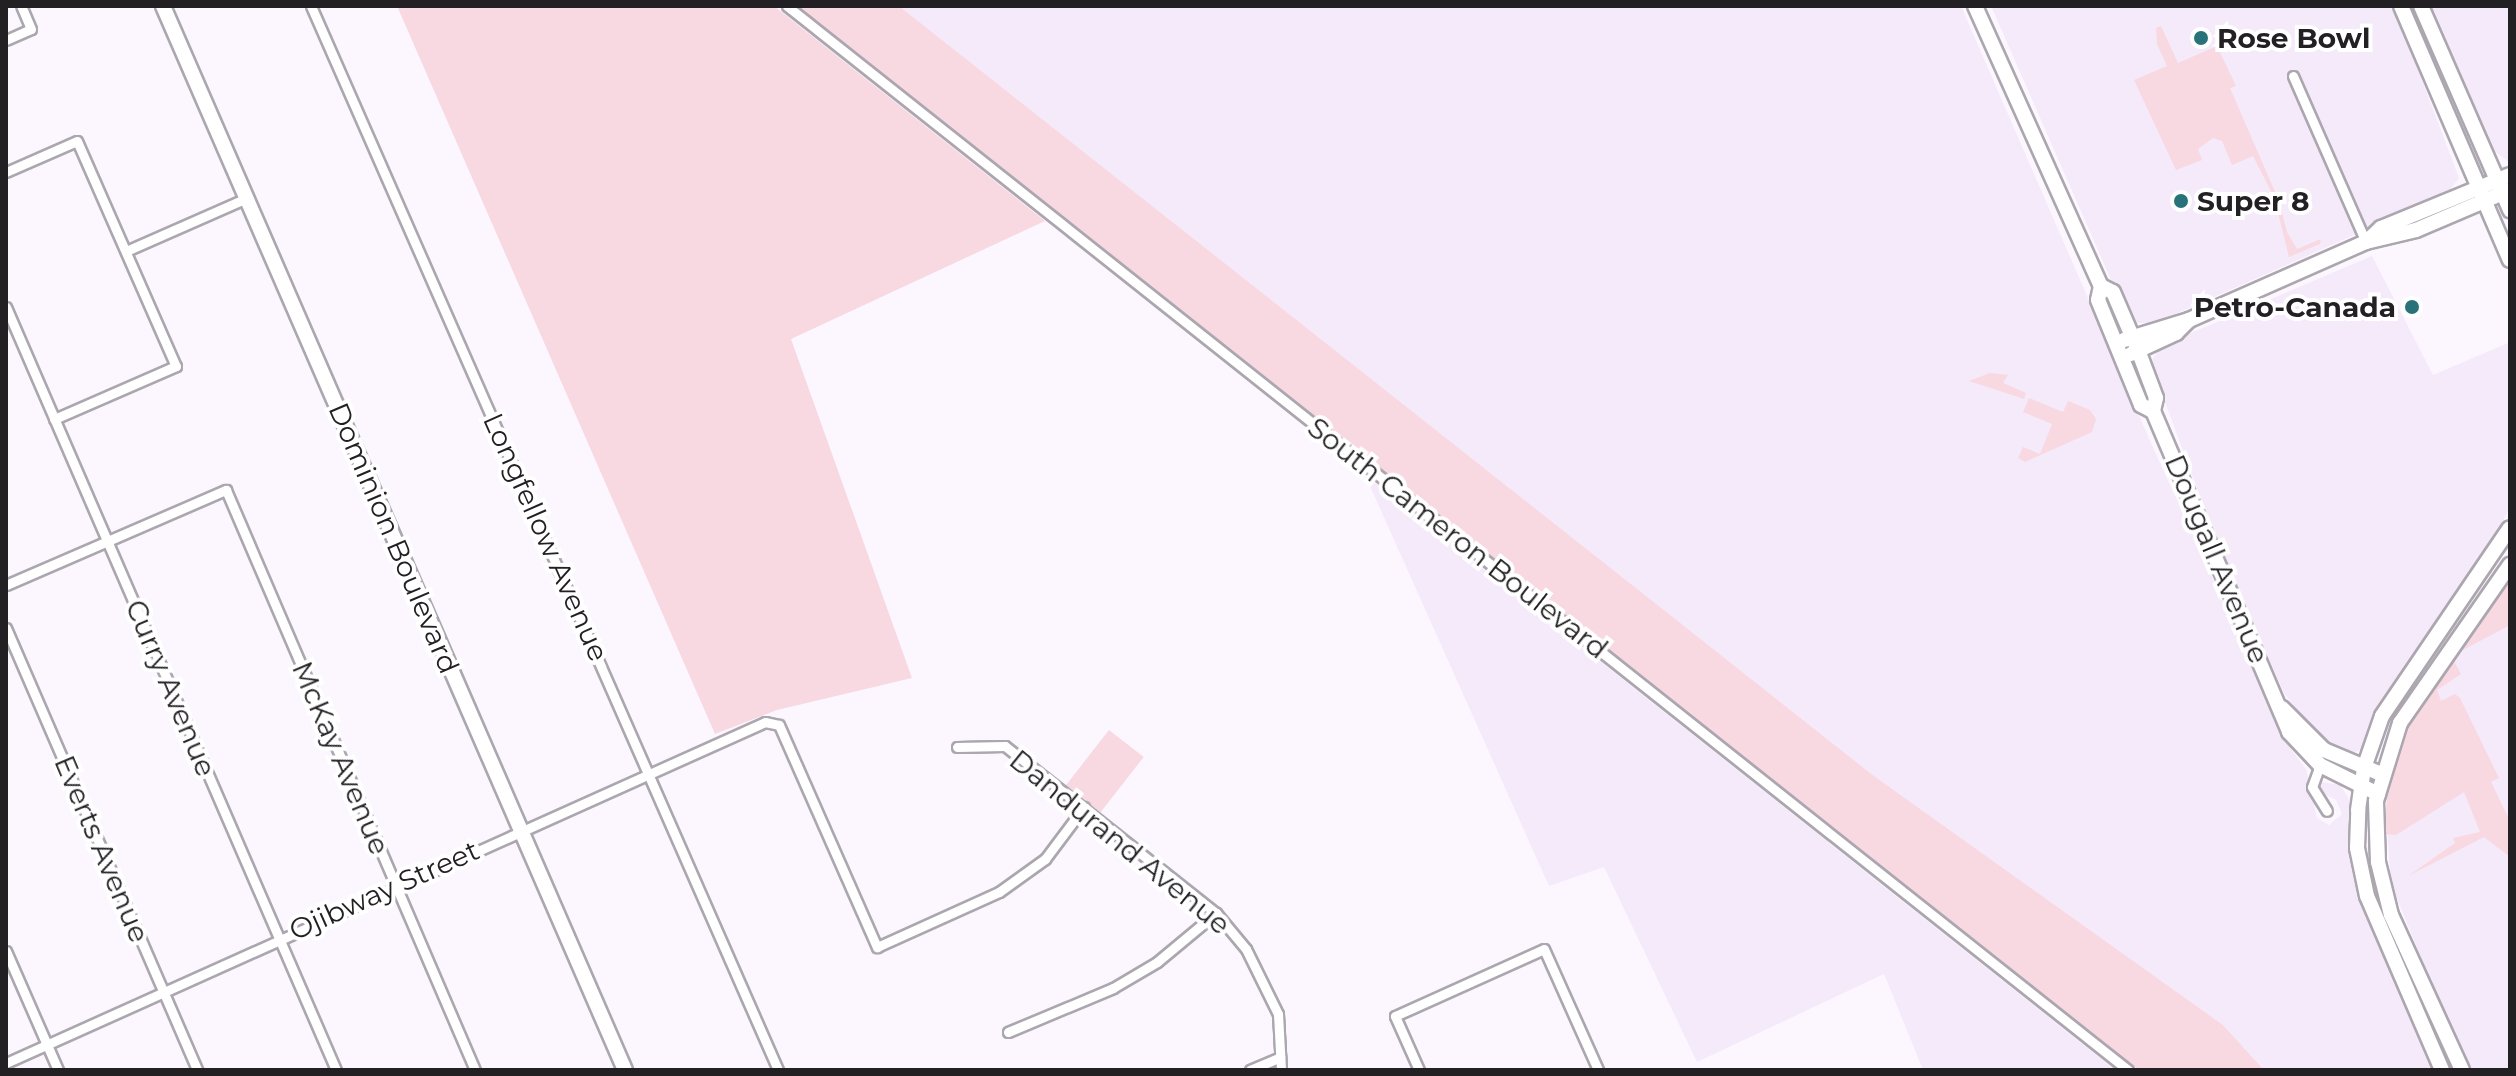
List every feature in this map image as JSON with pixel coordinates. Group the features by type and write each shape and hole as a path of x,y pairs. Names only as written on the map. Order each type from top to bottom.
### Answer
{"street":[{"path":"6,40 31,29 21,6"},
{"name":"Dominion Boulevard","path":"163,6 625,1070"},
{"name":"Longfellow Avenue","path":"311,6 778,1070"},
{"name":"South Cameron Boulevard","path":"787,6 2128,1070"},
{"name":"Dougall Avenue","path":"1975,6 2101,286 2098,300 2141,405 2153,411"},
{"path":"2401,6 2510,260"},
{"path":"2421,6 2505,184 2510,210"},
{"path":"2293,76 2366,242"},
{"path":"6,172 77,141 176,366 54,419"},
{"path":"2119,351 2366,242 2387,240 2505,184"},
{"path":"126,251 247,198"},
{"name":"Dougall Avenue","path":"2101,286 2113,292 2135,344 2156,398 2153,411 2289,732 2320,765 2378,794"},
{"name":"Curry Avenue","path":"6,307 336,1070"},
{"name":"McKay Avenue","path":"108,541 226,490 475,1070"},
{"path":"2442,1070 2367,896 2357,848 2361,787 2364,768 2400,685 2510,528"},
{"path":"6,585 108,541"},
{"path":"2462,1070 2391,915 2378,862 2378,794 2381,774 2415,697 2510,565"},
{"name":"Everts Avenue","path":"6,628 197,1070"},
{"name":"Dougall Avenue","path":"2281,707 2324,750 2381,774"},
{"name":"Ojibway Street","path":"6,1063 395,884 765,722 779,725 877,947 999,892 1045,859 1084,807"},
{"name":"Dandurand Avenue","path":"957,747 1005,746 1216,913 1246,949 1278,1014 1281,1070"},
{"path":"2320,765 2312,787 2327,811"},
{"path":"1008,1032 1113,988 1157,962 1216,913"},
{"path":"1419,1070 1395,1016 1544,949 1598,1070"},
{"path":"6,951 58,1070"},
{"path":"1250,1070 1280,1057"}],"shaded area":[{"path":"397,6 774,6 1045,221 791,339 912,678 777,710 715,734"},
{"path":"798,6 899,6 1874,776 2223,1025 2264,1070 2139,1070"},
{"path":"899,6 1961,6 2151,443 2290,748 2306,769 2317,818 2329,825 2342,814 2336,800 2319,791 2321,782 2340,785 2351,802 2351,831 2437,1070 2264,1070 2223,1025 1874,776"},
{"path":"1991,6 2394,6 2459,178 2447,194 2155,323 2137,323 2123,307"},
{"path":"2428,6 2510,6 2510,163 2489,147"},
{"path":"2161,26 2178,63 2217,46 2236,86 2230,88 2279,201 2287,232 2297,249 2321,239 2320,244 2289,257 2274,197 2253,156 2232,165 2222,141 2213,138 2198,149 2202,160 2176,170 2134,80 2167,66 2157,44 2156,28"},
{"path":"2372,256 2433,375 2510,342 2510,507 2484,557 2391,688 2362,749 2348,755 2321,741 2284,693 2213,531 2150,362 2163,345"},
{"path":"1990,373 2008,375 2003,383 2026,393 2024,399 1969,381"},
{"path":"2029,398 2063,412 2068,401 2090,410 2096,419 2092,432 2025,462 2018,458 2023,447 2040,454 2052,424 2023,412"},
{"path":"1365,475 2115,1070 1923,1070 1884,974 1697,1062 1604,867 1549,886"},
{"path":"2510,575 2510,1070 2467,1070 2391,884 2385,800 2408,723"},
{"path":"2510,575 2510,625 2463,650 2460,648"},
{"path":"2453,659 2461,674 2437,690 2441,701 2455,694 2460,698 2499,778 2491,782 2510,821 2510,857 2484,837 2408,876 2455,843 2453,838 2480,832 2464,792 2396,835 2384,834 2389,774 2408,723"},
{"path":"1109,730 1144,757 1101,812 1066,785"}],"place":[{"name":"Rose Bowl","path":"2201,38"},
{"name":"Super 8","path":"2181,201"},
{"name":"Petro-Canada","path":"2412,307"}]}
